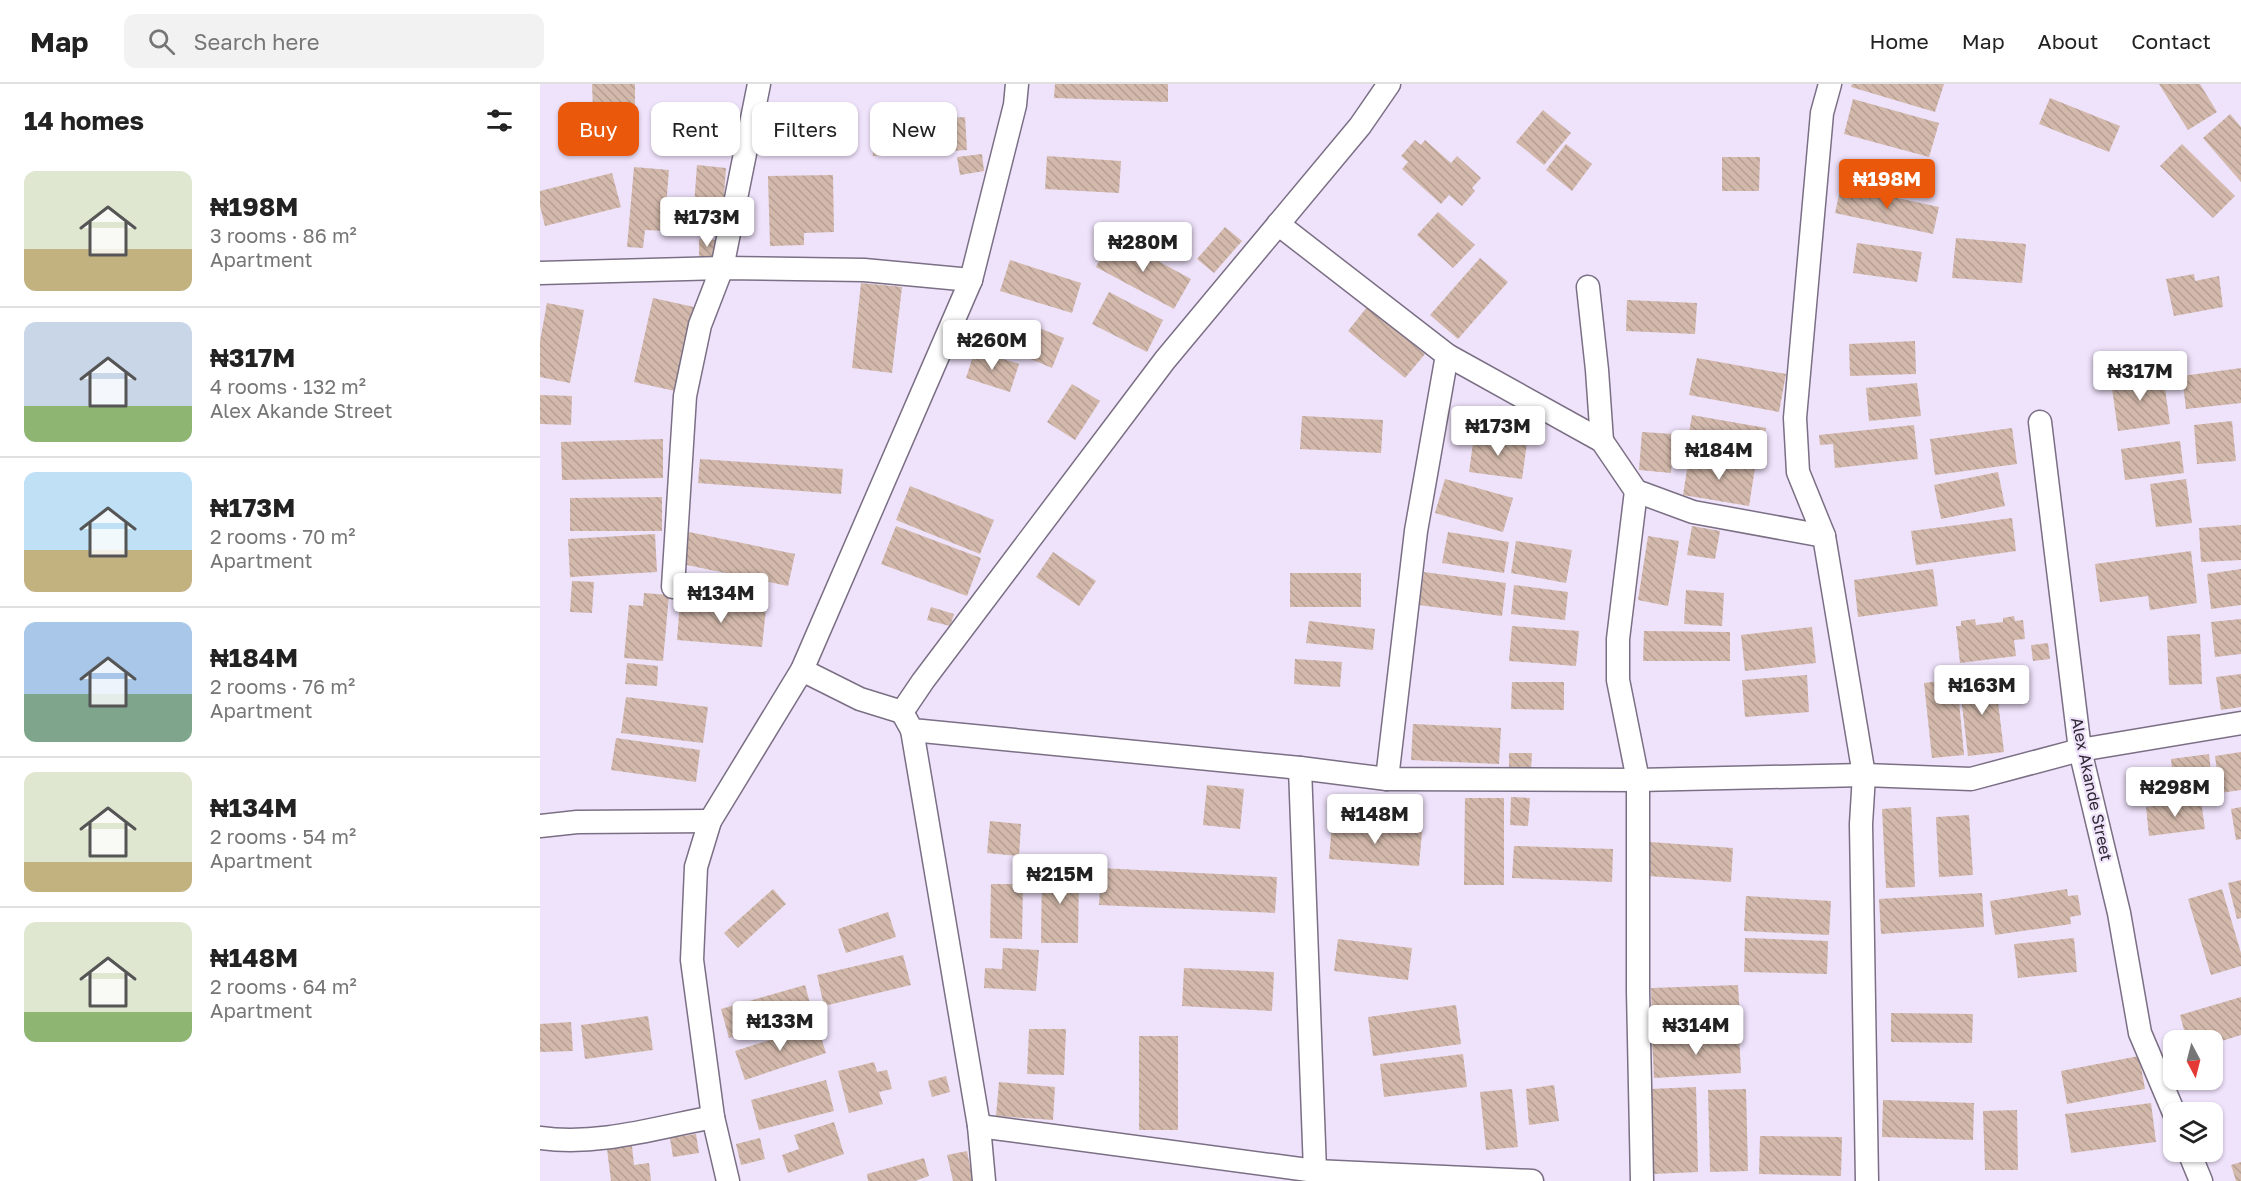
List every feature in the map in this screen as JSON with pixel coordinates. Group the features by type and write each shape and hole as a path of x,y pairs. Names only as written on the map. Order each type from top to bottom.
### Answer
{"street":[{"path":"673,587 685,396 700,325 722,268 759,84"},
{"path":"728,1181 713,1117 692,960 696,867 710,821 802,670 971,280 1015,105 1017,84"},
{"path":"984,1181 979,1126 907,721 924,681 1165,360 1360,126 1389,84"},
{"path":"1830,84 1822,113 1795,418 1798,472 1824,536 1864,775 1861,824 1867,1181"},
{"path":"1278,224 1447,355 1602,441 1636,491 1693,512 1824,536"},
{"path":"540,273 722,268 864,270 971,280"},
{"path":"1588,287 1602,441"},
{"path":"1387,779 1416,531 1447,355"},
{"name":"Alex Akande Street","path":"2040,422 2080,750 2119,913 2140,1033 2169,1102"},
{"path":"1636,491 1618,639 1618,680 1638,780 1638,992 1642,1181"},
{"path":"802,670 907,721 1387,779 1638,780 1864,775 1971,779 2080,750 2241,723"},
{"path":"1300,768 1315,1171"},
{"path":"540,826 577,822 710,821"},
{"path":"540,1138 588,1141 614,1138 713,1117"},
{"path":"979,1126 1315,1171 1532,1181"},
{"path":"2193,1162 2201,1181"}],"building":[{"path":"592,84 635,84 635,102 593,102"},
{"path":"1055,84 1168,84 1168,102 1054,98"},
{"path":"1852,84 1944,84 1935,112 1851,87"},
{"path":"2159,84 2200,84 2217,112 2188,130"},
{"path":"2050,98 2120,126 2109,152 2039,124"},
{"path":"1853,99 1939,123 1929,157 1844,134"},
{"path":"1543,110 1571,133 1544,165 1516,142"},
{"path":"2230,114 2241,127 2241,182 2203,138"},
{"path":"965,117 967,150 957,151 957,118"},
{"path":"1415,140 1421,145 1425,140 1451,163 1457,156 1481,178 1472,188 1475,191 1462,206 1449,195 1441,204 1402,169 1408,162 1401,156"},
{"path":"1566,144 1592,164 1572,191 1546,170"},
{"path":"2182,144 2235,196 2213,218 2160,166"},
{"path":"982,154 984,171 960,175 957,157"},
{"path":"1047,156 1121,161 1119,193 1045,189"},
{"path":"1722,157 1760,157 1759,191 1722,191"},
{"path":"697,165 726,168 722,221 693,219"},
{"path":"634,167 669,170 664,231 645,230 643,248 627,247"},
{"path":"612,173 621,207 545,226 540,206 540,191"},
{"path":"833,175 834,232 804,233 804,245 770,246 768,176"},
{"path":"1841,186 1939,207 1933,234 1835,213"},
{"path":"1438,212 1475,245 1453,268 1417,235"},
{"path":"1225,227 1242,241 1214,273 1197,259"},
{"path":"1112,236 1191,279 1174,309 1096,267"},
{"path":"1956,238 2026,244 2022,283 1952,278"},
{"path":"699,239 716,240 715,257 699,257"},
{"path":"1857,243 1922,252 1917,282 1853,273"},
{"path":"1480,258 1508,282 1458,339 1430,315"},
{"path":"1010,260 1081,283 1072,313 1000,291"},
{"path":"2194,274 2195,281 2219,276 2223,307 2174,316 2166,279"},
{"path":"861,283 902,287 892,373 852,368"},
{"path":"1109,292 1163,320 1147,352 1092,324"},
{"path":"653,298 694,307 675,391 634,382"},
{"path":"1627,300 1697,303 1695,334 1626,331"},
{"path":"547,303 584,310 570,383 540,377 540,341"},
{"path":"1367,307 1425,354 1405,378 1348,331"},
{"path":"1024,322 1064,338 1052,368 1012,351"},
{"path":"1915,341 1916,374 1850,376 1849,344"},
{"path":"975,350 1019,364 1010,392 966,378"},
{"path":"1697,358 1786,374 1779,412 1689,395"},
{"path":"2241,368 2241,403 2186,409 2182,376"},
{"path":"2163,374 2170,424 2118,431 2111,381"},
{"path":"1917,383 1921,416 1869,421 1866,388"},
{"path":"1072,384 1100,401 1075,440 1047,422"},
{"path":"540,395 572,396 571,425 540,424"},
{"path":"1692,415 1766,428 1760,463 1686,450"},
{"path":"1302,416 1383,420 1381,453 1300,449"},
{"path":"2232,421 2236,461 2197,464 2194,425"},
{"path":"1914,425 1918,459 1835,468 1833,444 1820,445 1819,435"},
{"path":"2012,428 2017,464 1935,475 1930,439"},
{"path":"1642,432 1674,434 1671,473 1639,470"},
{"path":"1474,436 1527,443 1522,479 1469,472"},
{"path":"663,439 663,478 562,480 561,442"},
{"path":"2180,441 2184,473 2125,480 2121,449"},
{"path":"1689,457 1755,468 1749,506 1683,495"},
{"path":"700,459 843,469 841,494 698,483"},
{"path":"1998,472 2005,506 1941,519 1934,485"},
{"path":"1445,479 1513,498 1503,532 1435,513"},
{"path":"2186,479 2192,523 2156,527 2150,484"},
{"path":"910,486 994,520 980,554 896,520"},
{"path":"662,497 662,531 570,531 570,498"},
{"path":"2012,518 2016,551 1916,565 1911,531"},
{"path":"2241,525 2241,560 2201,562 2199,528"},
{"path":"896,526 981,558 967,596 881,564"},
{"path":"1692,526 1720,531 1715,559 1687,555"},
{"path":"689,532 795,554 788,586 682,564"},
{"path":"1448,532 1509,542 1504,573 1442,563"},
{"path":"655,534 657,572 570,577 568,539"},
{"path":"1648,536 1679,541 1668,606 1638,600"},
{"path":"1516,541 1572,550 1566,583 1511,573"},
{"path":"2191,551 2197,603 2150,610 2148,596 2100,602 2095,564"},
{"path":"1053,552 1096,581 1079,606 1036,577"},
{"path":"1933,569 1938,606 1858,617 1854,580"},
{"path":"2241,569 2241,605 2211,609 2207,574"},
{"path":"1424,572 1506,583 1502,616 1419,605"},
{"path":"1290,573 1361,573 1361,607 1290,607"},
{"path":"572,581 594,582 592,613 570,612"},
{"path":"1514,585 1568,592 1565,620 1511,614"},
{"path":"1686,590 1724,593 1722,626 1684,624"},
{"path":"644,593 669,595 663,661 624,658 629,605 643,606"},
{"path":"680,601 766,609 762,647 677,640"},
{"path":"931,607 954,614 950,626 927,620"},
{"path":"2014,616 2015,621 2023,620 2025,639 2014,640 2016,656 1960,663 1956,626 1961,626 1961,621 1975,619 1976,625 2003,622 2003,618"},
{"path":"2241,619 2241,654 2215,657 2211,622"},
{"path":"1309,621 1375,629 1373,650 1306,643"},
{"path":"1512,626 1579,631 1576,666 1509,661"},
{"path":"1812,627 1816,663 1745,671 1741,635"},
{"path":"1644,631 1730,632 1730,661 1643,661"},
{"path":"2200,634 2202,684 2169,685 2167,636"},
{"path":"2048,643 2050,659 2033,661 2031,645"},
{"path":"1295,659 1342,662 1340,687 1294,684"},
{"path":"627,663 658,666 657,686 625,684"},
{"path":"2241,674 2241,707 2221,710 2216,677"},
{"path":"1807,675 1809,712 1745,717 1742,680"},
{"path":"1995,676 2004,752 1968,756 1959,680"},
{"path":"1957,679 1964,755 1932,758 1924,683"},
{"path":"1512,682 1564,682 1564,710 1511,709"},
{"path":"626,697 708,707 703,743 621,733"},
{"path":"1413,724 1501,728 1499,764 1411,760"},
{"path":"616,738 700,750 696,782 611,770"},
{"path":"2241,752 2241,790 2220,793 2215,756"},
{"path":"1509,753 1532,753 1531,770 1509,770"},
{"path":"2209,754 2213,791 2175,796 2171,759"},
{"path":"1207,785 1244,789 1240,829 1203,825"},
{"path":"1511,797 1530,798 1528,826 1510,825"},
{"path":"1465,798 1504,798 1504,885 1464,885"},
{"path":"2201,800 2205,829 2149,836 2146,807"},
{"path":"1911,807 1915,887 1886,888 1882,809"},
{"path":"2241,807 2241,839 2236,840 2231,809"},
{"path":"1969,815 1973,875 1939,877 1936,817"},
{"path":"990,821 1021,824 1019,856 987,853"},
{"path":"1332,824 1422,832 1419,866 1329,859"},
{"path":"1650,842 1733,848 1731,882 1648,876"},
{"path":"1514,846 1613,849 1612,882 1512,878"},
{"path":"1042,867 1079,867 1078,943 1041,943"},
{"path":"1101,868 1277,877 1275,913 1099,905"},
{"path":"2241,880 2241,918 2237,919 2228,883"},
{"path":"991,884 1023,884 1022,939 990,938"},
{"path":"773,889 786,904 738,948 724,933"},
{"path":"2067,889 2068,896 2078,895 2081,915 2070,917 2071,924 1995,935 1990,901"},
{"path":"2222,889 2241,953 2241,966 2211,975 2188,899"},
{"path":"1982,893 1984,927 1881,934 1879,899"},
{"path":"1746,896 1831,901 1829,935 1744,931"},
{"path":"888,912 896,937 846,953 838,929"},
{"path":"1745,938 1828,941 1827,974 1744,972"},
{"path":"2074,938 2077,972 2018,978 2014,944"},
{"path":"1338,939 1412,948 1408,980 1334,971"},
{"path":"1003,948 1039,950 1036,991 984,988 985,968 1002,969"},
{"path":"903,955 911,985 824,1006 817,975"},
{"path":"1184,968 1274,972 1272,1011 1182,1006"},
{"path":"805,985 813,1014 729,1038 721,1009"},
{"path":"1738,985 1740,1017 1652,1019 1651,988"},
{"path":"2241,997 2241,1035 2223,1041 2223,1030 2184,1030 2180,1015"},
{"path":"1456,1005 1461,1044 1373,1056 1368,1017"},
{"path":"1891,1013 1973,1014 1972,1043 1891,1042"},
{"path":"648,1016 653,1050 585,1059 581,1025"},
{"path":"571,1022 573,1051 540,1052 540,1024"},
{"path":"817,1025 826,1053 745,1080 735,1051"},
{"path":"1029,1029 1066,1029 1064,1075 1027,1074"},
{"path":"1739,1034 1741,1073 1654,1078 1652,1038"},
{"path":"1139,1036 1178,1036 1178,1130 1139,1130"},
{"path":"1463,1054 1467,1087 1384,1097 1380,1064"},
{"path":"2139,1056 2145,1089 2067,1104 2061,1071"},
{"path":"874,1062 877,1072 887,1070 892,1089 879,1092 883,1104 849,1113 838,1071"},
{"path":"946,1076 950,1092 932,1097 928,1081"},
{"path":"826,1080 834,1111 759,1130 751,1100"},
{"path":"999,1082 1055,1087 1053,1120 996,1116"},
{"path":"1554,1085 1559,1121 1529,1125 1526,1089"},
{"path":"1696,1087 1698,1172 1653,1174 1650,1089"},
{"path":"1512,1089 1518,1147 1486,1150 1480,1092"},
{"path":"1746,1089 1748,1171 1710,1172 1708,1090"},
{"path":"1883,1100 1974,1103 1973,1140 1882,1137"},
{"path":"2151,1103 2156,1142 2071,1153 2065,1114"},
{"path":"2017,1110 2018,1170 1985,1170 1983,1111"},
{"path":"834,1122 844,1154 788,1173 782,1155 799,1149 794,1135"},
{"path":"696,1134 699,1153 673,1157 670,1138"},
{"path":"1760,1136 1842,1137 1841,1176 1759,1174"},
{"path":"760,1138 765,1159 741,1165 736,1144"},
{"path":"632,1146 634,1165 649,1163 651,1181 611,1181 607,1149"},
{"path":"967,1151 973,1181 953,1181 947,1155"},
{"path":"924,1158 929,1176 915,1181 868,1181 867,1174"},
{"path":"2241,1162 2241,1181 2236,1181 2231,1165"}]}
